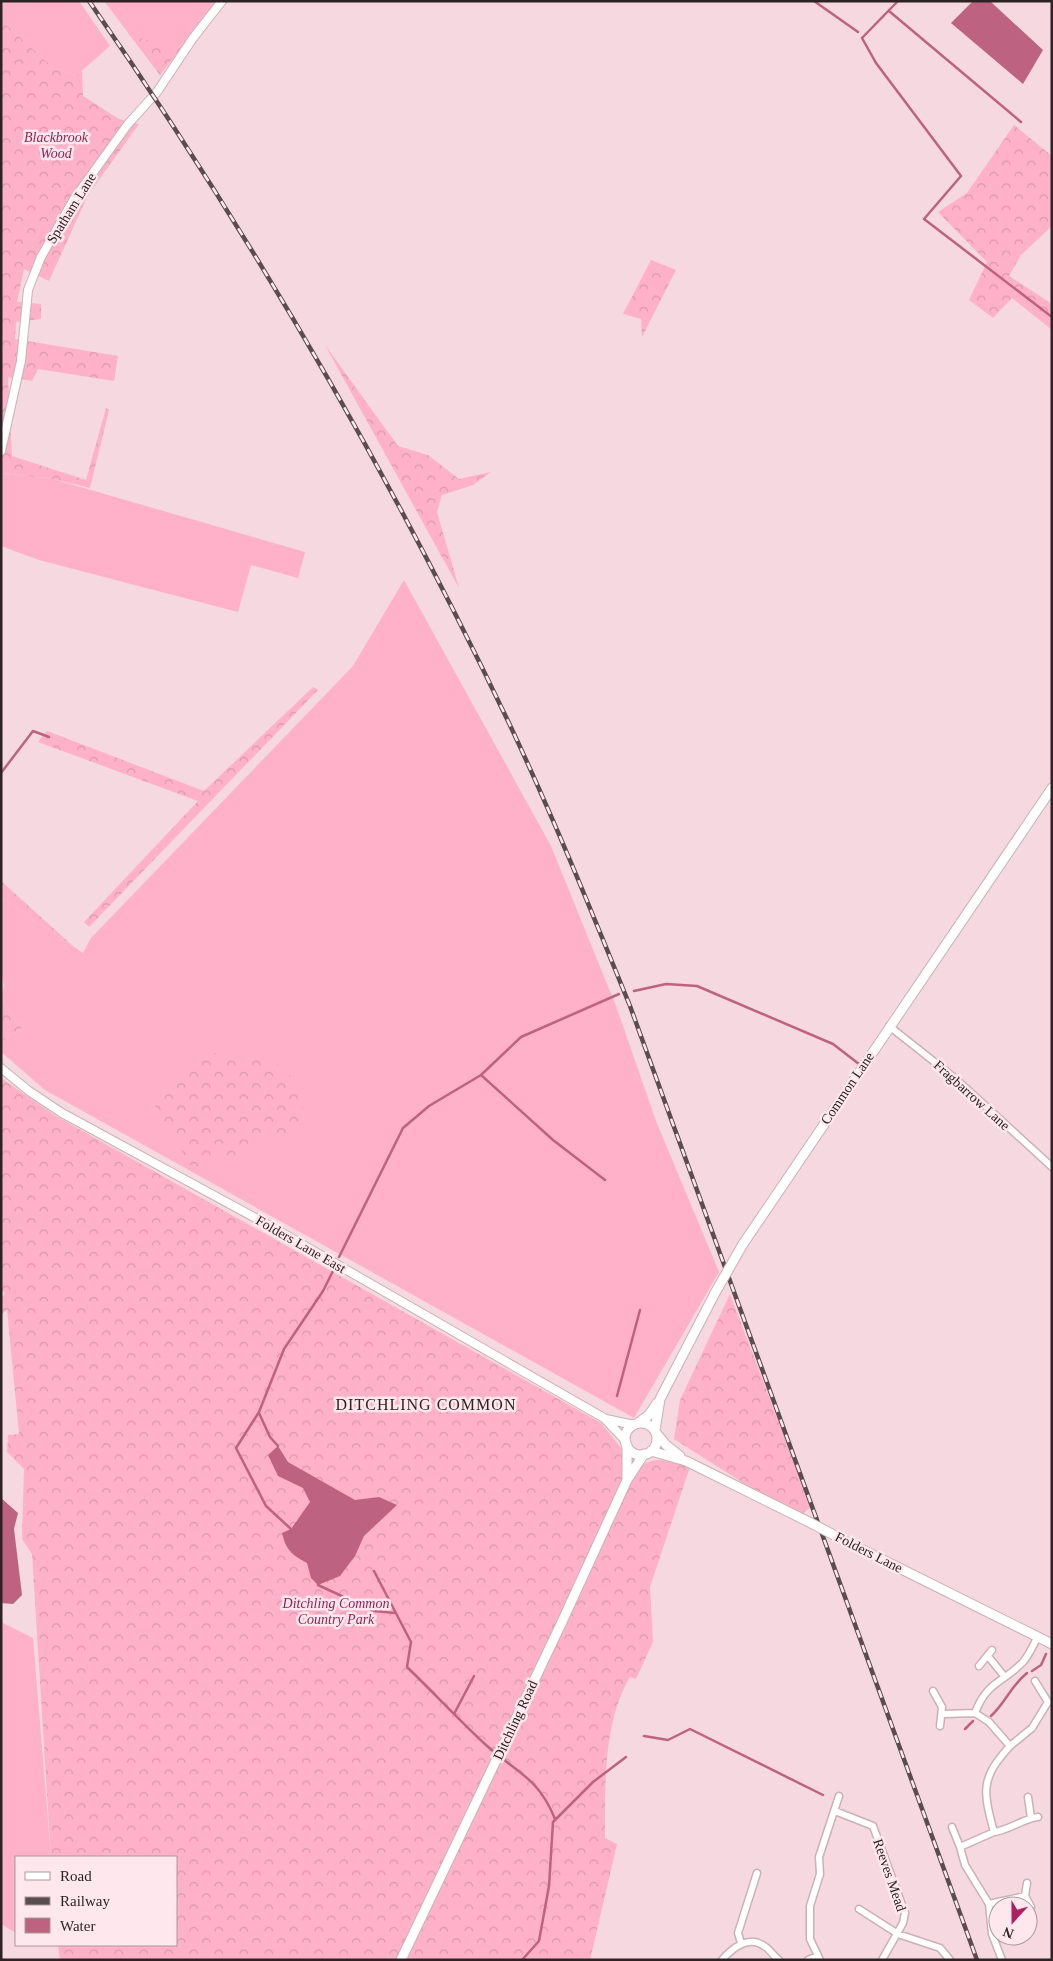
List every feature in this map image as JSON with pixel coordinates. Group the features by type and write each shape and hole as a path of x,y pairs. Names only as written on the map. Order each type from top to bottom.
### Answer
{"main road":[{"name":"Common Lane","path":"636,1424 649,1415 660,1399 714,1293 743,1244 1052,788"},
{"name":"Common Lane","path":"656,1432 655,1418 660,1399"},
{"path":"636,1424 647,1424 656,1432 657,1444 647,1453 635,1453 626,1443 627,1432 636,1424"},
{"name":"Folders Lane","path":"656,1432 666,1445 686,1460 1052,1644"},
{"name":"Ditchling Road","path":"626,1443 627,1480"},
{"name":"Folders Lane","path":"647,1453 686,1460"},
{"name":"Ditchling Road","path":"401,1960 562,1624 627,1480 647,1453"}],"street":[{"name":"Spatham Lane","path":"1,451 21,361 28,290 41,256 74,199 128,124 157,92 192,38 222,1"},
{"name":"Fragbarrow Lane","path":"889,1026 956,1079 1052,1167"},
{"name":"Folders Lane East","path":"1,1068 29,1091 62,1113 272,1227 604,1418 626,1443"},
{"name":"Folders Lane East","path":"604,1418 636,1424"},
{"path":"975,1713 986,1692 1024,1661 1037,1638"},
{"path":"979,1666 992,1650"},
{"path":"988,1656 1004,1676"},
{"path":"994,1832 985,1800 986,1782 990,1772 1010,1746 1032,1728 1048,1702 1035,1681"},
{"path":"933,1691 943,1714 940,1726"},
{"path":"943,1714 975,1713 989,1722 1010,1746"},
{"path":"808,1960 819,1958 810,1939 810,1906 820,1874 819,1857 839,1796"},
{"path":"960,1847 994,1832 1006,1831 1034,1818 1028,1798"},
{"name":"Reeves Mead","path":"835,1811 873,1826 905,1914 898,1934 882,1960"},
{"path":"952,1827 965,1865 988,1902"},
{"path":"741,1943 738,1933 757,1873"},
{"path":"1025,1896 1027,1883"},
{"name":"Reeves Mead","path":"858,1909 898,1934"},
{"path":"898,1934 940,1948 950,1960"},
{"path":"722,1960 729,1951 741,1943 754,1942 763,1945 777,1960"},
{"path":"997,1946 1002,1960"}],"green space":[{"path":"1,1 79,1 110,46 77,75 55,69 1,20"},
{"path":"104,1 219,1 160,75"},
{"name":"Blackbrook Wood","path":"1,20 55,69 77,75 82,71 83,96 119,119 139,124 88,195 49,281 24,269 17,302 41,304 41,319 16,322 15,339 118,356 114,381 38,369 32,381 8,377 12,456 86,480 106,408 109,410 90,488 53,479 1,473"},
{"path":"127,31 155,43 185,42 160,75"},
{"path":"1014,125 1052,156 1052,226 1021,255 1009,276 1052,304 1052,330 1012,298 993,318 969,300 987,262 938,212 967,193"},
{"path":"651,260 676,270 642,337 641,319 623,314"},
{"path":"325,345 398,446 428,455 459,479 491,472 473,485 442,495 437,512 459,588"},
{"path":"1,473 53,479 305,552 298,578 251,565 238,612 39,560 1,546"},
{"path":"404,580 551,846 616,1006 656,1121 719,1272 634,1418 45,1090 1,1052 1,1042 24,1026 14,1019 1,996 4,986 1,968 1,897 83,953 91,938 353,666"},
{"path":"313,687 318,690 89,927 84,922 198,801 38,742 47,731 204,791"},
{"path":"1,881 73,946 1,897"},
{"path":"1,996 14,1019 24,1026 1,1042"},
{"path":"207,1052 267,1059 288,1070 303,1106 296,1137 252,1137 243,1153 193,1170 151,1099"},
{"name":"Ditchling Common Country Park","path":"1,1078 56,1116 601,1423 626,1454 644,1464 650,1461 661,1460 690,1467 650,1587 653,1642 636,1679 630,1677 621,1695 610,1734 607,1755 605,1838 617,1844 590,1960 60,1960 58,1946 178,1946 178,1856 51,1856 32,1554 22,1539 24,1469 7,1452 8,1435 19,1434 7,1309 1,1315 1,1298 5,1293 1,1289"},
{"path":"730,1294 811,1507 803,1513 745,1484 674,1439 680,1400"},
{"path":"1,1622 33,1638 51,1856 15,1856 15,1932 1,1924"}],"water":[{"path":"973,1 991,2 1043,50 1023,84 951,23"},
{"path":"278,1446 288,1462 355,1500 379,1497 397,1505 364,1536 355,1556 340,1576 318,1585 311,1578 307,1563 290,1551 285,1544 282,1533 291,1529 310,1502 303,1488 278,1476 268,1455"},
{"path":"1,1498 18,1513 14,1529 22,1595 13,1604 1,1603"}],"waterway":[{"path":"814,1 858,32"},
{"path":"898,1 862,38 876,63 961,176 924,219 1052,317"},
{"path":"889,11 1021,122"},
{"path":"1,773 33,731 49,737"},
{"path":"634,991 666,984 697,986 833,1044 859,1064"},
{"path":"339,1257 403,1128 429,1106 481,1075 521,1037 619,994"},
{"path":"481,1075 553,1140 605,1180"},
{"path":"291,1529 266,1506 236,1448 259,1412 284,1349 323,1291 333,1271"},
{"path":"617,1396 640,1310"},
{"path":"259,1413 270,1437 278,1446"},
{"path":"374,1571 411,1642 407,1667 486,1745 534,1785 555,1819"},
{"path":"318,1585 374,1611 395,1613"},
{"path":"1032,1671 1041,1665 1046,1654"},
{"path":"991,1716 1027,1673"},
{"path":"454,1714 474,1676"},
{"path":"965,1729 973,1721"},
{"path":"644,1736 668,1740 690,1729 823,1795"},
{"path":"522,1960 539,1941 549,1886 553,1822 593,1782 626,1757"}],"railway":[{"path":"89,1 204,174 313,352 414,535 462,627 540,791 630,1006 977,1960"}],"district":[{"name":"DITCHLING COMMON","path":"426,1404"}]}
